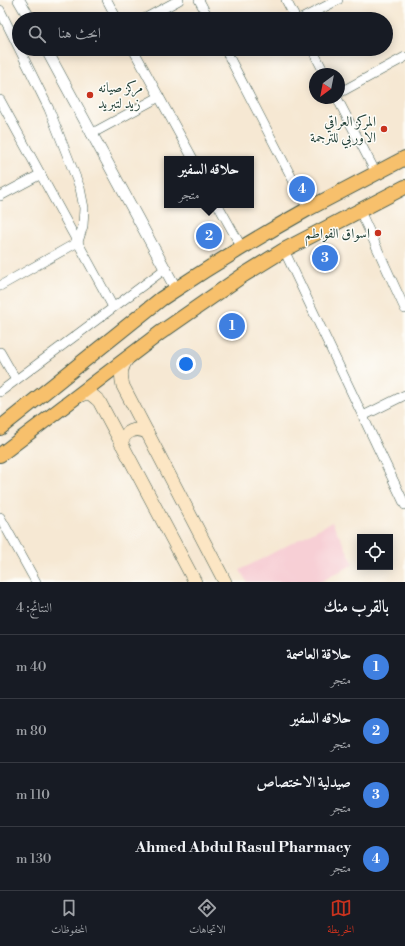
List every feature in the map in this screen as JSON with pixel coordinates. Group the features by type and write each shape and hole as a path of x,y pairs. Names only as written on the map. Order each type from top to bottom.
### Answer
{"main road":[{"path":"1,425 176,289 308,209 405,158"},
{"path":"0,455 190,311 242,276 284,250 405,187"},
{"path":"128,358 122,369 120,377 123,386 225,582"},
{"path":"79,396 85,393 99,401 195,582"},
{"path":"121,443 123,438 131,430 142,430 147,432"}],"street":[{"path":"19,0 26,12"},
{"path":"107,0 113,12"},
{"path":"157,12 179,0"},
{"path":"199,0 205,12"},
{"path":"286,0 292,12"},
{"path":"315,12 338,0"},
{"path":"0,10 12,35"},
{"path":"0,286 78,242 83,226 84,208 80,188 48,109 22,56"},
{"path":"50,56 176,289"},
{"path":"137,56 191,156"},
{"path":"229,56 308,209"},
{"path":"316,56 322,68"},
{"path":"345,90 405,57"},
{"path":"91,134 159,97"},
{"path":"1,104 41,174 113,307"},
{"path":"340,104 376,173"},
{"path":"0,196 41,174"},
{"path":"220,208 242,248"},
{"path":"360,211 405,309"},
{"path":"284,250 404,502"},
{"path":"0,392 165,269"},
{"path":"0,352 16,380"},
{"path":"363,416 405,395"},
{"path":"0,517 36,582"}],"shaded area":[{"path":"332,522 354,564 320,582 247,582 240,570"}],"place":[{"name":"مركز صيانه زيد لتبريد","path":"90,95"},
{"name":"المركز العراقي الاوربي للترجمة","path":"384,129"},
{"name":"Ahmed Abdul Rasul Pharmacy","path":"302,189"},
{"name":"اسواق الفواطم","path":"378,233"},
{"name":"حلاقه السفير","path":"209,236"},
{"name":"صيدلية الاختصاص","path":"325,258"},
{"name":"حلاقة العاصمة","path":"232,326"}]}
